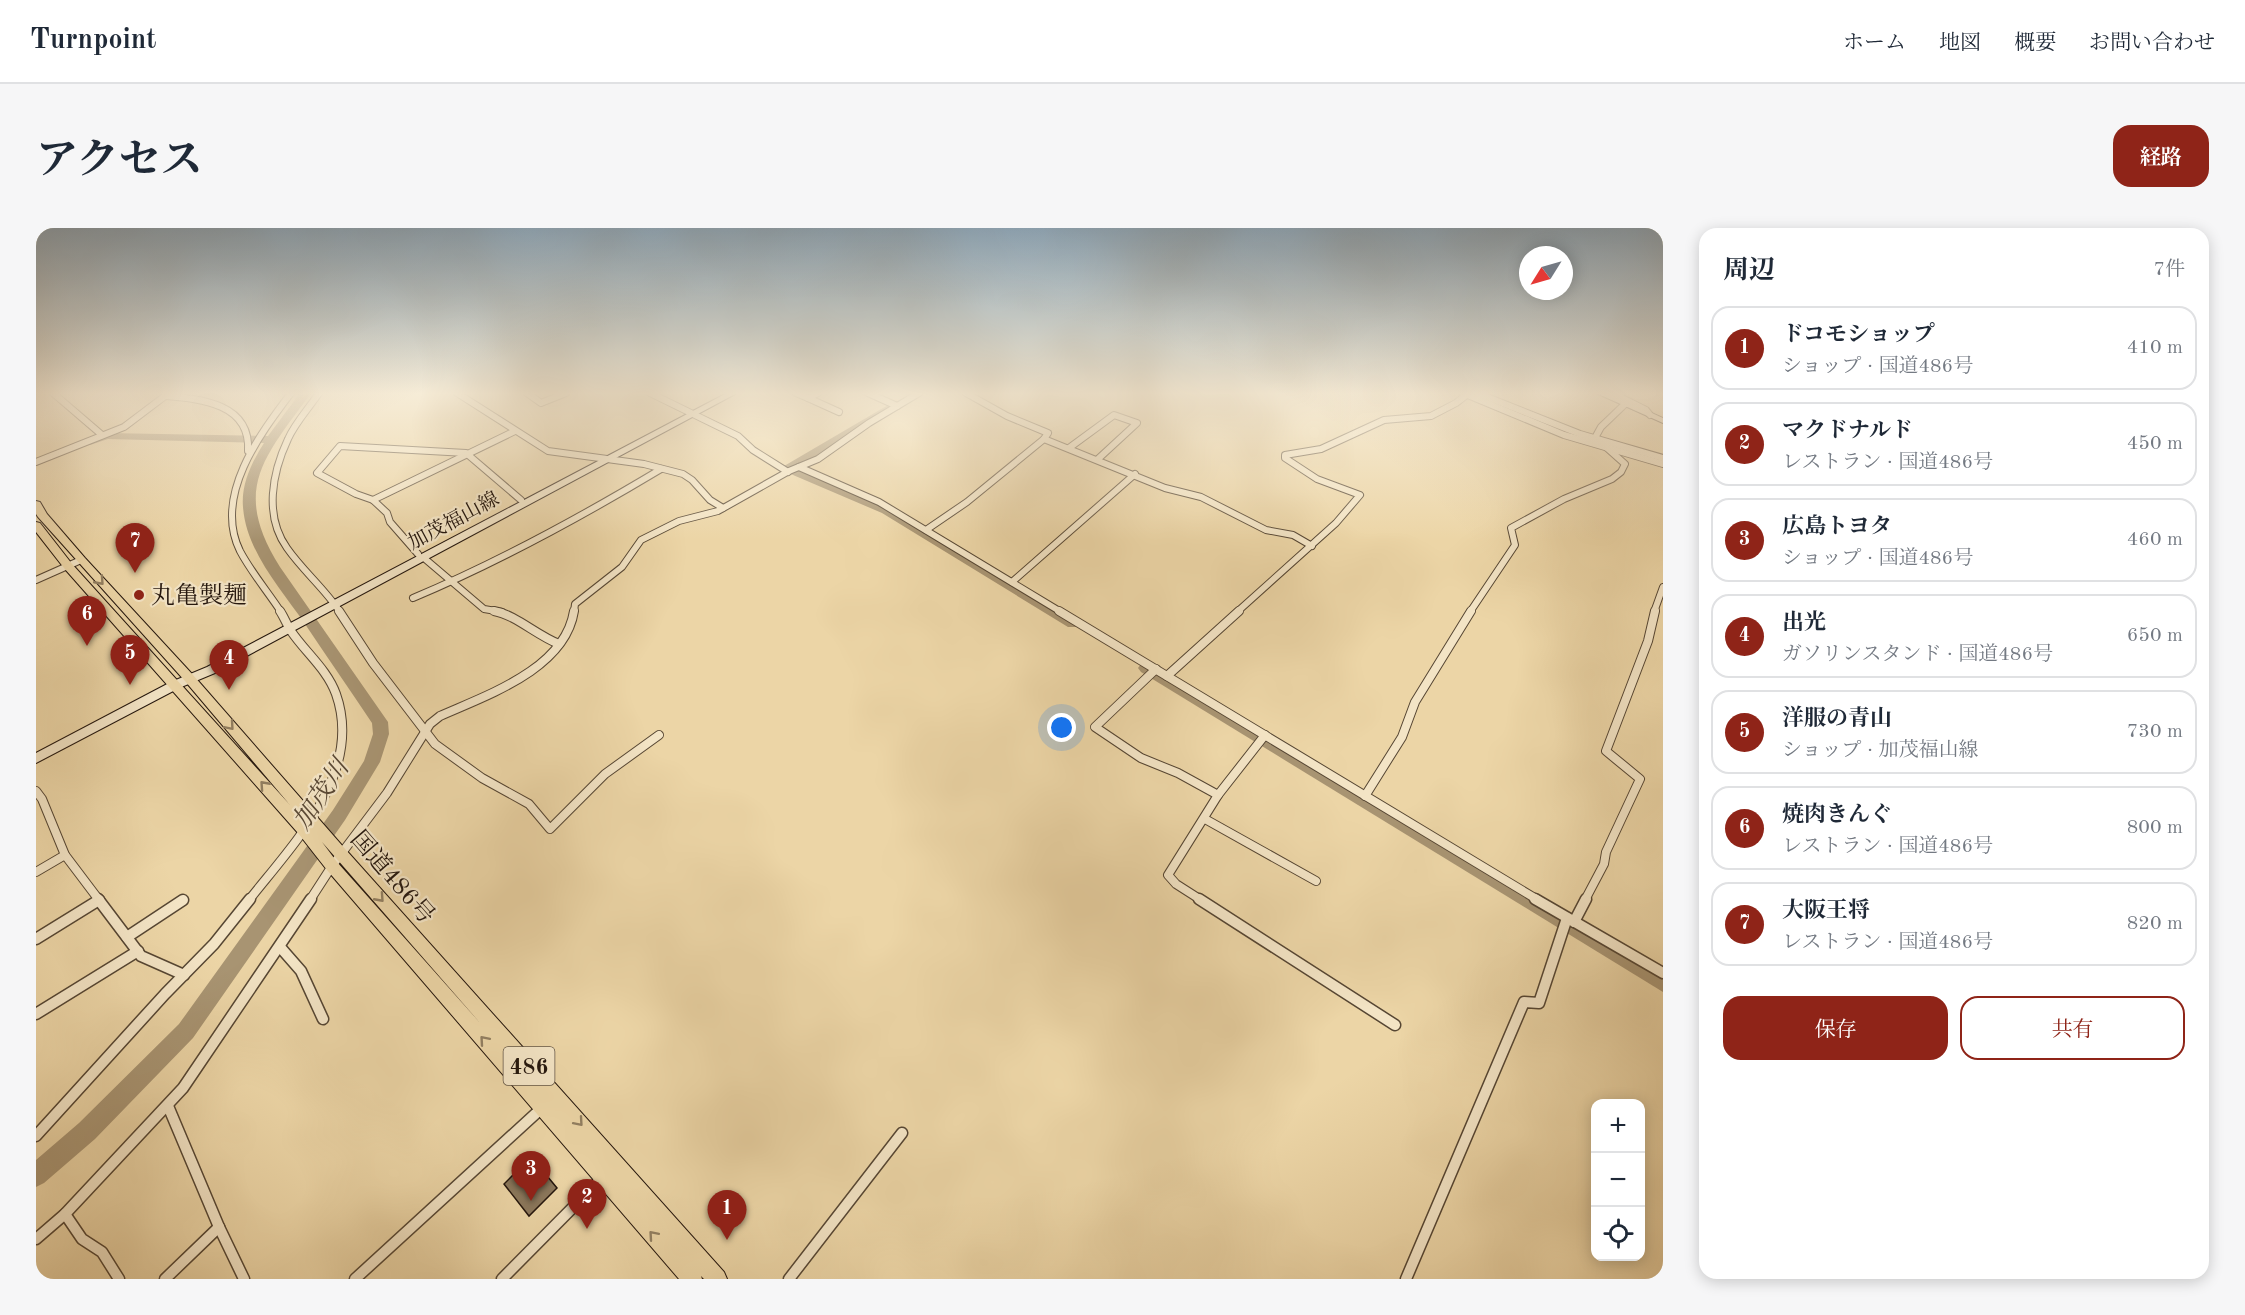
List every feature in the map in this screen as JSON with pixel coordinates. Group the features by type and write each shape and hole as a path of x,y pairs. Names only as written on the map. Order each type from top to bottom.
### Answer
{"highway":[{"name":"国道486号","path":"36,504 42,515 81,560 189,678 337,860 549,1102 610,1171 717,1279"},
{"name":"国道486号","path":"36,525 68,566 174,685 307,824"},
{"name":"国道486号","path":"610,1171 692,1279"}],"main road":[{"name":"加茂福山線","path":"36,758 174,685 212,670 290,625 635,442"},
{"name":"加茂福山線","path":"421,556 521,500 603,459"}],"street":[{"path":"36,462 85,442"},
{"path":"248,455 249,442"},
{"path":"36,1136 214,944 307,824 336,772 343,733 336,694 318,663 240,549 233,517 236,493 248,455 255,442"},
{"path":"287,442 275,479 271,507 276,527 286,547 435,744 482,778 529,804 550,829 604,774 659,735"},
{"path":"373,500 490,442"},
{"path":"533,442 548,451 682,474 692,480 702,493 723,508"},
{"path":"745,442 766,460 820,478 879,502 1156,669 1263,739 1365,796 1567,922 1663,973"},
{"path":"36,1239 64,1214 183,1088 337,860 387,793 424,732 440,716 520,678 559,644 570,629 575,604 622,567 641,540 679,521 723,508 794,469 818,459 842,442"},
{"path":"927,530 967,502 1040,442"},
{"path":"1052,442 1165,488 1201,498 1266,530 1293,535 1312,546"},
{"path":"1069,448 1077,442"},
{"path":"1098,459 1116,442"},
{"path":"1167,676 1312,546 1360,495 1317,479 1285,458 1285,455 1321,449 1333,442"},
{"path":"1587,442 1663,464"},
{"path":"1365,796 1402,737 1415,702 1515,545 1511,528 1564,499 1612,479 1621,472 1624,464 1601,442"},
{"path":"1606,442 1663,458"},
{"path":"521,500 466,453 340,446 317,473 356,494 373,500 387,513 390,522 421,556 484,609 505,613 541,637 559,644"},
{"path":"413,598 453,582 552,531 662,469"},
{"path":"1012,582 1135,474"},
{"path":"36,580 81,560"},
{"path":"1406,1279 1524,1002 1539,1003 1567,922 1604,864 1606,852 1640,779 1606,751 1648,641 1657,600 1663,587"},
{"path":"1156,669 1095,728 1134,754 1178,773 1218,795"},
{"path":"1263,739 1218,795 1168,875 1176,884 1395,1025"},
{"path":"36,791 42,799 65,855 141,956 184,975"},
{"path":"1205,819 1316,881"},
{"path":"36,872 65,855"},
{"path":"36,939 99,900"},
{"path":"127,937 183,900"},
{"path":"280,947 301,971 323,1019"},
{"path":"36,1014 138,951"},
{"path":"355,1279 549,1102"},
{"path":"168,1106 219,1227 244,1279"},
{"path":"789,1279 902,1133"},
{"path":"502,1279 610,1171"},
{"path":"64,1214 82,1239 102,1252 119,1279"},
{"path":"165,1279 219,1227"}],"building":[{"path":"538,1165 557,1188 529,1216 504,1184 518,1170 524,1178"}],"waterway":[{"name":"加茂川","path":"36,1175 87,1131 186,1031 339,815 372,762 381,734 380,722 274,569 253,529 249,505 250,487 270,442"},
{"path":"790,467 836,442"},
{"path":"785,469 790,467"},
{"path":"790,467 809,478 886,510 1073,624"},
{"path":"1146,668 1663,983"}],"place":[{"name":"大阪王将","path":"135,573"},
{"name":"丸亀製麺","path":"139,595"},
{"name":"焼肉きんぐ","path":"87,646"},
{"name":"洋服の青山","path":"130,685"},
{"name":"出光","path":"229,690"},
{"name":"広島トヨタ","path":"531,1201"},
{"name":"マクドナルド","path":"587,1229"},
{"name":"ドコモショップ","path":"727,1240"}]}
